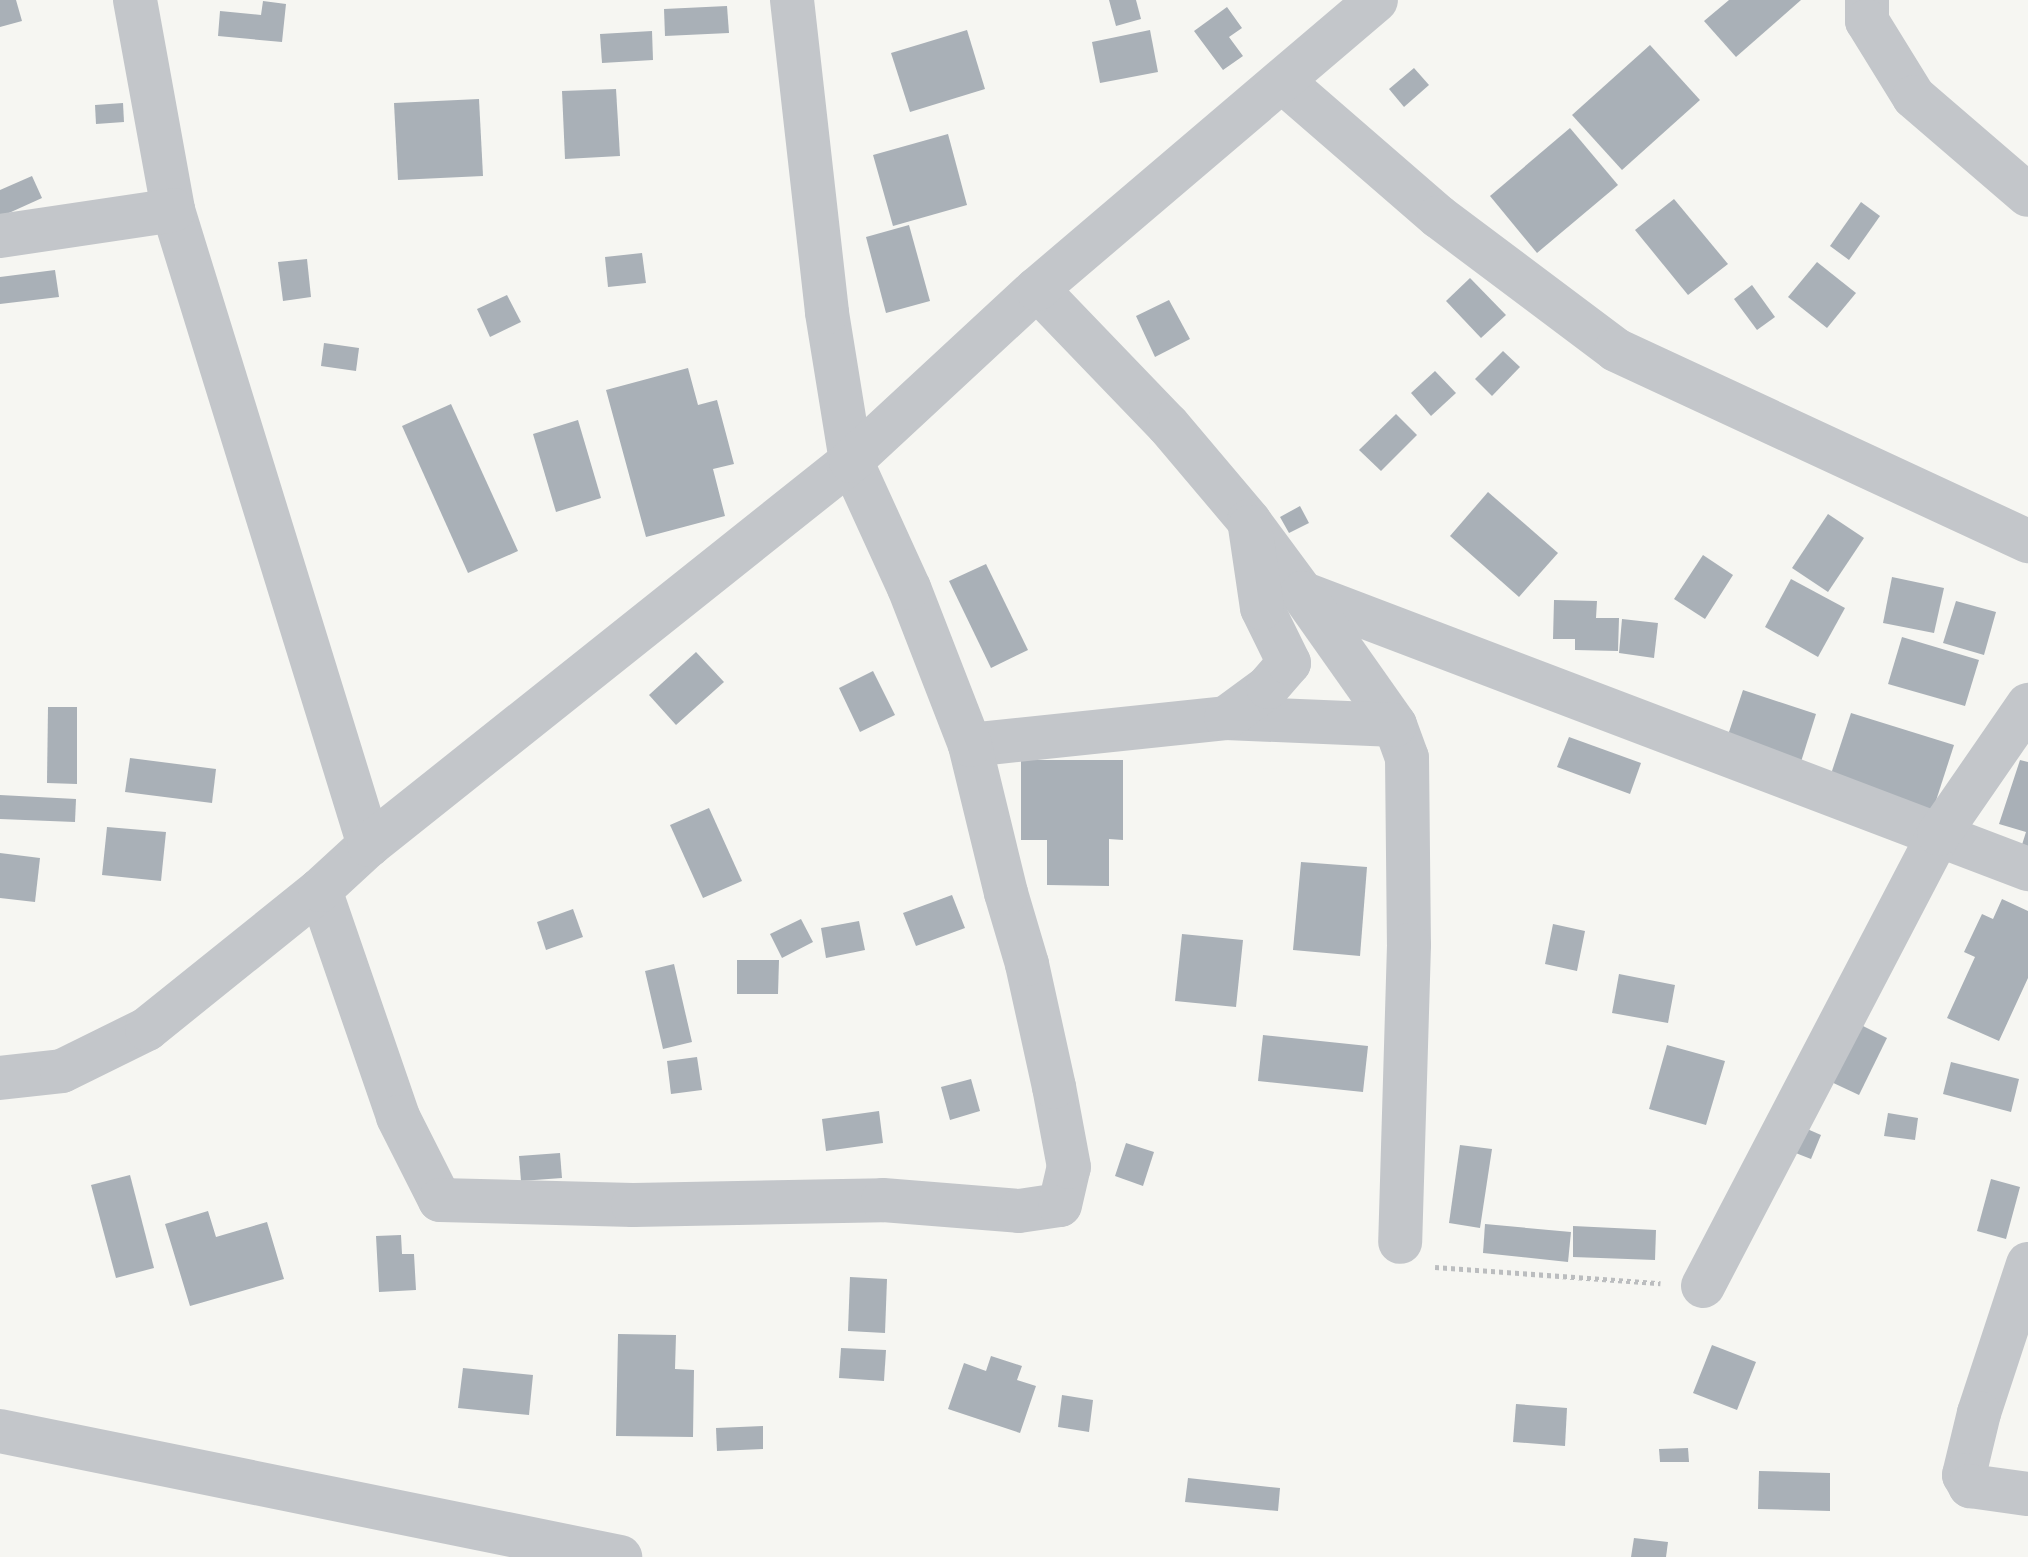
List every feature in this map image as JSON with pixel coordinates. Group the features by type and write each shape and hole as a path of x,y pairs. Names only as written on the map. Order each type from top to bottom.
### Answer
{"street":[{"path":"135,0 173,210 369,845"},
{"path":"320,890 398,1117 440,1200 633,1205 883,1200 1019,1211 1060,1205 1069,1167 1054,1087 1027,964 1006,893 970,745 909,588 851,461 827,312 792,0"},
{"path":"0,1078 62,1071 147,1029 320,890 369,845 851,461 1037,289 1376,0"},
{"path":"1867,0 1867,21 1914,97 2028,195"},
{"path":"1283,82 1439,217 1616,350 2028,541"},
{"path":"0,236 173,210"},
{"path":"1037,289 1168,425 1249,521 1395,725 1407,758 1409,945 1400,1242"},
{"path":"1226,718 1268,687 1289,663 1262,608 1249,521"},
{"path":"1302,593 2028,869"},
{"path":"1703,1286 1939,834 2028,705"},
{"path":"970,745 1226,718 1395,725"},
{"path":"2028,1264 1979,1413 1964,1475 1970,1486 2028,1494"},
{"path":"0,1431 620,1557"}],"path":[{"path":"1400,1242 1405,1265 1703,1286"}],"building":[{"path":"0,0 16,0 22,21 0,27"},
{"path":"1109,0 1136,0 1141,19 1116,26"},
{"path":"1729,0 1801,0 1736,57 1704,21"},
{"path":"263,1 286,4 282,42 218,36 220,11 261,15"},
{"path":"727,6 729,33 665,36 664,9"},
{"path":"1227,7 1242,28 1229,37 1243,56 1223,70 1194,31"},
{"path":"967,30 985,89 910,112 891,53"},
{"path":"1150,30 1158,72 1100,83 1092,42"},
{"path":"652,31 653,60 602,63 600,34"},
{"path":"1650,45 1700,100 1622,170 1572,115"},
{"path":"1414,68 1429,85 1404,107 1389,89"},
{"path":"616,89 620,156 565,159 562,91"},
{"path":"479,99 483,176 398,180 394,103"},
{"path":"123,103 124,122 96,124 95,105"},
{"path":"1570,128 1618,185 1537,253 1490,196"},
{"path":"948,134 967,205 893,226 873,155"},
{"path":"32,176 42,198 0,217 0,190"},
{"path":"1674,199 1728,264 1688,295 1635,230"},
{"path":"1861,202 1880,216 1849,260 1830,246"},
{"path":"909,225 930,301 886,313 866,237"},
{"path":"642,253 646,283 608,287 605,257"},
{"path":"307,259 311,297 283,301 278,262"},
{"path":"1817,262 1856,293 1827,328 1788,297"},
{"path":"55,270 59,297 0,304 0,277"},
{"path":"1470,278 1506,315 1481,338 1446,301"},
{"path":"1752,285 1775,317 1757,330 1734,299"},
{"path":"507,295 521,322 490,337 477,309"},
{"path":"1169,300 1190,339 1155,357 1136,316"},
{"path":"324,343 359,348 356,371 321,366"},
{"path":"1503,351 1520,367 1492,396 1475,379"},
{"path":"688,368 698,405 717,400 734,464 713,469 725,516 646,537 606,390"},
{"path":"1435,371 1456,393 1431,416 1411,393"},
{"path":"451,404 518,551 468,573 402,426"},
{"path":"1396,414 1417,435 1381,471 1359,450"},
{"path":"578,420 601,498 556,512 533,434"},
{"path":"1488,492 1558,553 1519,597 1450,536"},
{"path":"1300,506 1309,523 1289,533 1280,517"},
{"path":"1828,514 1864,538 1828,592 1792,568"},
{"path":"1703,555 1733,575 1705,619 1674,599"},
{"path":"986,564 1028,650 991,668 949,581"},
{"path":"1892,577 1944,588 1934,633 1883,623"},
{"path":"1791,579 1845,608 1818,657 1765,627"},
{"path":"1554,600 1597,601 1596,618 1619,618 1618,651 1575,650 1575,639 1553,639"},
{"path":"1956,601 1996,612 1984,655 1943,643"},
{"path":"1622,619 1658,623 1654,658 1619,653"},
{"path":"1902,637 1979,660 1965,706 1888,684"},
{"path":"696,652 724,682 676,725 649,695"},
{"path":"873,671 895,715 860,732 839,688"},
{"path":"1743,690 1816,714 1800,765 1726,741"},
{"path":"48,707 77,707 77,784 47,783"},
{"path":"1851,713 1954,745 1933,810 1830,777"},
{"path":"1569,737 1641,763 1630,794 1557,767"},
{"path":"130,758 216,769 212,803 125,792"},
{"path":"1021,760 1123,760 1123,840 1109,839 1109,886 1047,885 1047,840 1021,840"},
{"path":"2020,760 2028,762 2028,854 2020,851 2026,832 1999,824"},
{"path":"0,795 76,799 75,822 0,819"},
{"path":"709,808 742,881 703,898 670,825"},
{"path":"107,827 166,832 161,881 102,875"},
{"path":"0,853 40,858 35,902 0,898"},
{"path":"1301,862 1367,867 1360,956 1293,950"},
{"path":"952,895 965,928 916,946 903,913"},
{"path":"2002,899 2028,911 2028,978 1999,1041 1947,1018 1975,957 1964,952 1982,914 1993,919"},
{"path":"573,909 583,937 546,950 537,922"},
{"path":"801,919 813,942 782,958 770,934"},
{"path":"859,921 865,950 826,958 821,928"},
{"path":"1553,924 1585,931 1577,971 1545,964"},
{"path":"1182,934 1243,940 1236,1007 1175,1001"},
{"path":"737,960 779,960 778,994 737,994"},
{"path":"674,964 692,1042 663,1049 645,971"},
{"path":"1619,974 1675,985 1668,1023 1612,1013"},
{"path":"1855,1022 1887,1038 1859,1095 1827,1080"},
{"path":"1263,1035 1368,1046 1363,1092 1258,1081"},
{"path":"1667,1045 1725,1061 1706,1125 1649,1109"},
{"path":"697,1057 702,1090 671,1094 667,1061"},
{"path":"1951,1062 2019,1079 2011,1112 1943,1094"},
{"path":"971,1079 980,1111 950,1120 941,1087"},
{"path":"879,1111 883,1143 826,1151 822,1119"},
{"path":"1888,1113 1918,1118 1915,1140 1884,1136"},
{"path":"1798,1125 1821,1135 1811,1159 1788,1150"},
{"path":"1126,1143 1154,1152 1143,1186 1115,1176"},
{"path":"1460,1145 1492,1149 1480,1228 1449,1223"},
{"path":"560,1153 562,1178 521,1181 519,1156"},
{"path":"130,1175 154,1268 116,1278 91,1185"},
{"path":"1991,1179 2020,1187 2006,1239 1977,1231"},
{"path":"208,1211 216,1237 267,1222 284,1279 190,1306 165,1224"},
{"path":"1485,1224 1571,1232 1568,1262 1483,1253"},
{"path":"1573,1226 1656,1230 1655,1260 1573,1257"},
{"path":"401,1235 402,1254 414,1254 416,1290 379,1292 376,1236"},
{"path":"850,1277 887,1279 885,1333 848,1331"},
{"path":"618,1334 676,1335 675,1369 694,1370 693,1437 616,1436"},
{"path":"1712,1345 1756,1362 1737,1410 1693,1393"},
{"path":"841,1348 886,1350 884,1381 839,1378"},
{"path":"991,1356 1022,1366 1017,1380 1036,1386 1020,1433 948,1409 964,1363 986,1371"},
{"path":"463,1368 533,1375 529,1415 458,1408"},
{"path":"1062,1395 1093,1400 1089,1432 1058,1427"},
{"path":"1516,1404 1567,1408 1565,1446 1513,1442"},
{"path":"763,1426 763,1449 717,1451 716,1428"},
{"path":"1688,1448 1689,1462 1660,1462 1659,1449"},
{"path":"1759,1471 1830,1473 1830,1511 1758,1509"},
{"path":"1188,1478 1280,1488 1278,1511 1185,1502"},
{"path":"1634,1538 1668,1542 1666,1557 1631,1557"}]}
